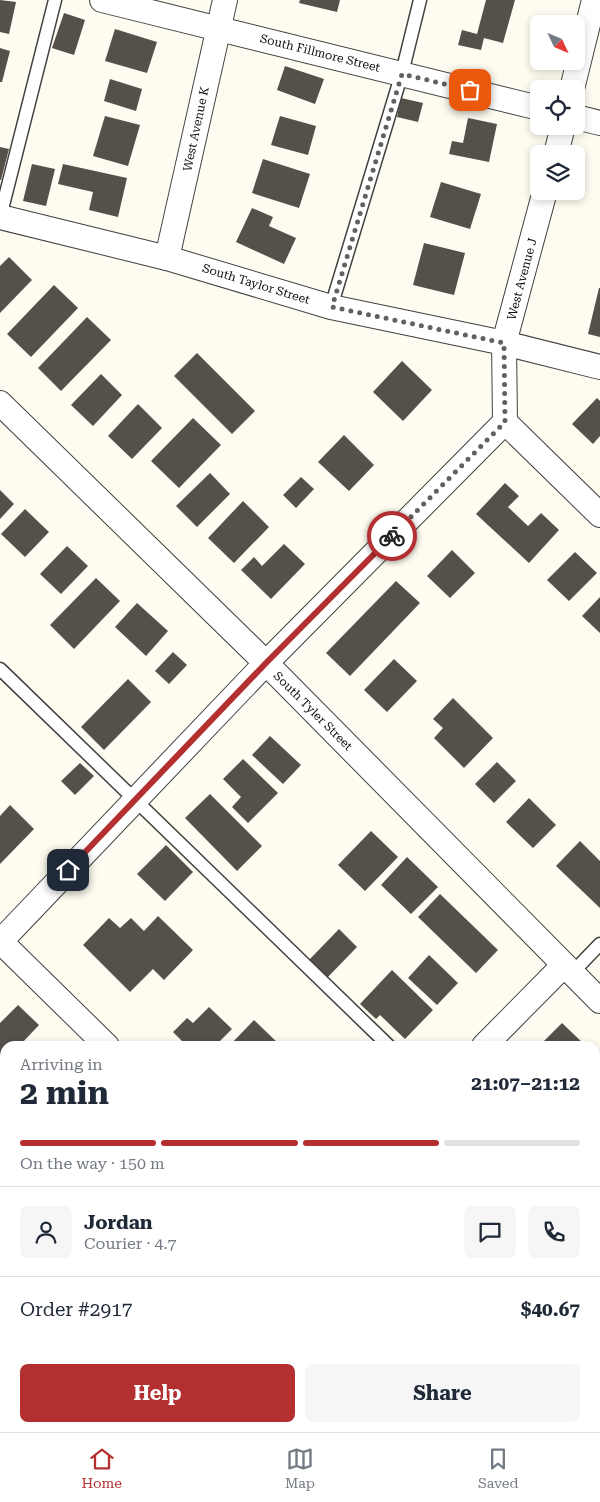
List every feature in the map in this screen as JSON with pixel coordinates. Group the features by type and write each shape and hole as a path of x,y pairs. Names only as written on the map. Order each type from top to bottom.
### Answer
{"street":[{"name":"South Fillmore Street","path":"102,0 530,106"},
{"name":"West Avenue K","path":"168,258 225,0"},
{"path":"574,80 594,0"},
{"path":"585,119 600,123"},
{"name":"West Avenue J","path":"505,422 504,343 543,200"},
{"name":"South Taylor Street","path":"0,217 168,258 332,307 504,343 600,367"},
{"name":"South Tyler Street","path":"0,403 266,663 600,1001"},
{"path":"102,1041 0,942 266,663 505,422 600,515"},
{"path":"489,1041 568,969"}],"lane":[{"path":"0,217 55,0"},
{"path":"332,307 402,74 420,0"},
{"path":"0,669 384,1041"},
{"path":"568,969 600,944"}],"building":[{"path":"0,0 16,2 9,34 0,32"},
{"path":"300,0 340,0 337,12 299,3"},
{"path":"486,0 515,0 503,43 484,38 481,50 458,45 462,30 477,34"},
{"path":"64,13 85,20 74,55 52,48"},
{"path":"115,29 157,42 147,73 105,61"},
{"path":"0,48 10,51 2,82 0,82"},
{"path":"285,66 324,79 315,104 277,90"},
{"path":"110,79 142,89 136,111 104,101"},
{"path":"401,98 423,103 418,122 397,117"},
{"path":"105,116 140,125 128,166 93,156"},
{"path":"280,116 316,126 308,155 271,145"},
{"path":"468,118 497,124 489,162 449,154 452,141 463,143"},
{"path":"0,147 9,149 1,180 0,180"},
{"path":"263,159 310,174 299,208 252,193"},
{"path":"32,164 55,169 46,206 23,201"},
{"path":"63,164 127,178 118,217 89,210 93,192 58,184"},
{"path":"441,182 481,194 470,229 430,217"},
{"path":"252,208 273,217 269,226 296,238 284,264 236,242"},
{"path":"424,243 465,253 454,295 413,285"},
{"path":"9,257 32,280 0,313 0,266"},
{"path":"54,285 78,308 31,357 7,334"},
{"path":"600,288 600,337 588,334"},
{"path":"87,317 111,340 61,391 38,368"},
{"path":"197,353 255,411 232,434 174,376"},
{"path":"402,361 432,390 403,421 373,392"},
{"path":"101,374 122,395 93,426 71,405"},
{"path":"597,398 600,401 600,436 593,444 572,424"},
{"path":"138,404 162,428 132,459 108,436"},
{"path":"193,418 221,445 179,488 151,461"},
{"path":"344,435 374,465 349,491 318,462"},
{"path":"210,473 230,494 197,527 176,506"},
{"path":"301,477 314,489 296,508 283,495"},
{"path":"505,483 519,496 508,507 528,526 541,513 559,530 529,563 476,514"},
{"path":"0,490 14,504 0,519"},
{"path":"243,501 269,527 234,563 208,538"},
{"path":"25,509 49,532 25,557 1,534"},
{"path":"284,544 305,564 271,599 241,570 254,557 262,566"},
{"path":"67,546 88,566 61,594 40,574"},
{"path":"452,550 475,573 450,598 427,576"},
{"path":"575,552 597,573 569,601 547,580"},
{"path":"96,578 120,601 74,649 50,625"},
{"path":"396,581 420,603 350,676 326,653"},
{"path":"600,597 600,633 582,616"},
{"path":"137,603 168,631 146,656 115,627"},
{"path":"173,652 187,665 169,684 155,671"},
{"path":"394,659 417,681 387,712 364,690"},
{"path":"128,679 151,702 104,750 81,727"},
{"path":"453,698 493,738 464,768 434,738 443,728 433,719"},
{"path":"270,736 301,765 283,784 252,755"},
{"path":"243,759 278,793 248,823 232,807 241,797 223,779"},
{"path":"497,762 516,781 494,803 475,784"},
{"path":"80,763 94,776 75,795 61,781"},
{"path":"210,794 262,846 237,871 185,818"},
{"path":"529,798 556,825 533,848 506,822"},
{"path":"10,805 34,829 0,864 0,816"},
{"path":"371,831 398,857 365,891 338,865"},
{"path":"580,841 600,861 600,908 556,866"},
{"path":"166,845 193,872 165,901 137,874"},
{"path":"407,857 438,887 411,914 381,885"},
{"path":"440,894 498,950 476,973 418,917"},
{"path":"158,916 193,950 164,980 153,969 130,992 83,945 109,918 120,928 131,918 144,931"},
{"path":"339,929 357,947 327,978 309,960"},
{"path":"429,955 458,983 437,1005 408,978"},
{"path":"392,970 433,1010 405,1039 380,1015 376,1019 360,1004"},
{"path":"18,1005 39,1025 24,1041 0,1041 0,1023"},
{"path":"209,1007 232,1029 220,1041 182,1041 173,1032 187,1018 193,1023"},
{"path":"254,1020 276,1041 234,1041"},
{"path":"562,1023 581,1041 544,1041"}],"way so far":[{"path":"392,536 505,422 504,343 332,307 402,74 470,90"}],"route":[{"path":"68,870 266,663 392,536"}]}
